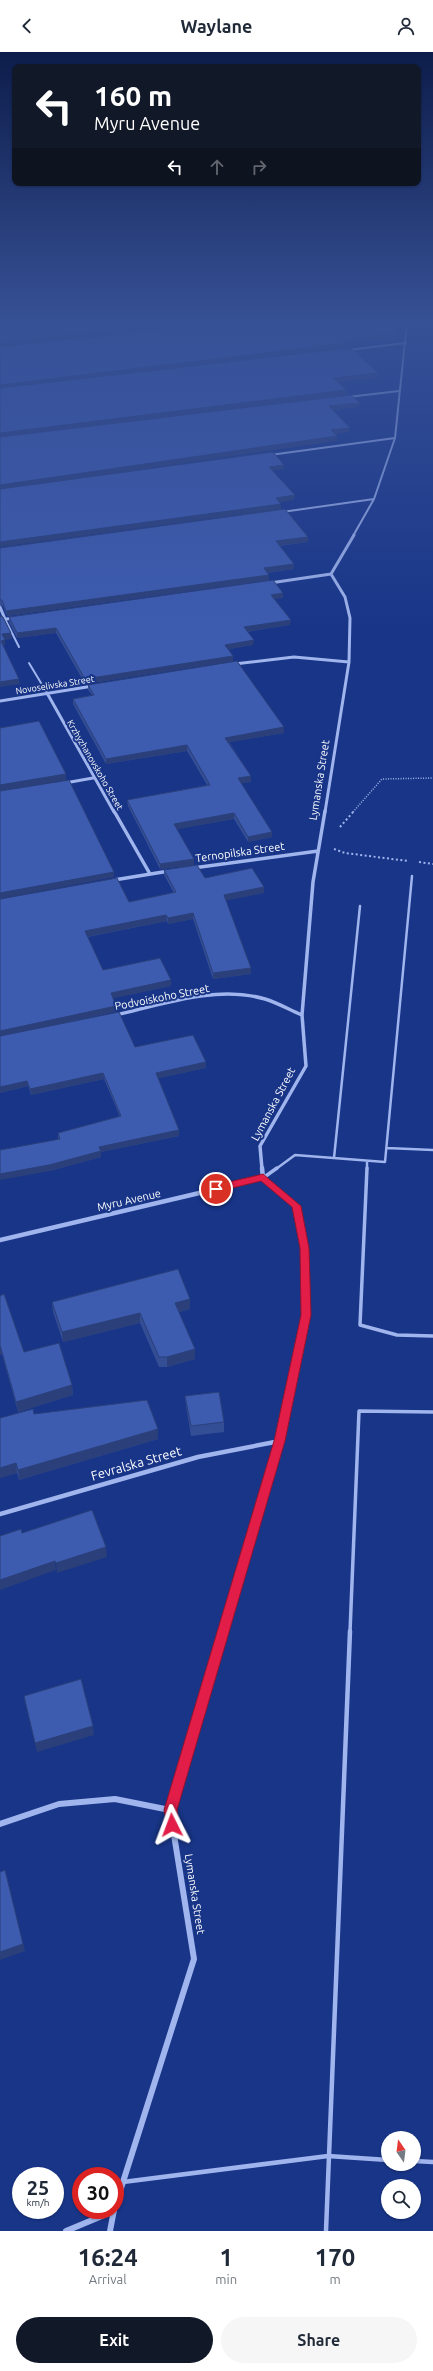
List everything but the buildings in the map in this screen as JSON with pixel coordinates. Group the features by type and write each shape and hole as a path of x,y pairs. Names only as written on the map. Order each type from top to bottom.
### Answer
{"street":[{"path":"261,584 331,574 374,499 395,438 396,424"},
{"path":"269,455 395,438"},
{"path":"281,512 374,499"},
{"name":"Lymanska Street","path":"124,2179 194,1959 170,1810 280,1441 306,1315 304,1248 296,1206 263,1178 260,1146 306,1066 302,1015 313,882 349,662 350,618 345,597 331,574"},
{"path":"0,607 5,619"},
{"path":"0,620 21,617"},
{"path":"229,665 294,657 349,662"},
{"name":"Novoselivska Street","path":"0,701 100,685"},
{"name":"Krzhyzhanovskoho Street","path":"47,693 93,778 150,874"},
{"path":"62,783 93,778"},
{"name":"Ternopilska Street","path":"188,868 318,851"},
{"path":"112,881 172,870"},
{"name":"Podvoiskoho Street","path":"114,1015 197,998 231,994 264,998 302,1015"},
{"name":"Myru Avenue","path":"0,1240 263,1178"},
{"name":"Fevralska Street","path":"0,1514 198,1457 280,1441"},
{"path":"0,1824 59,1804 115,1799 170,1810"},
{"path":"66,2231 93,2219"},
{"name":"Lymanska Street","path":"110,2231 112,2219"}],"lane":[{"path":"5,619 19,646"},
{"name":"Krzhyzhanovskoho Street","path":"29,663 47,693"},
{"path":"263,1178 295,1155 385,1162 412,876"},
{"path":"334,1158 360,906"},
{"path":"387,1148 433,1150"},
{"path":"367,1161 360,1325 396,1336 433,1336"},
{"path":"326,2231 359,1410 433,1412"},
{"path":"124,2182 328,2156 381,2160"},
{"path":"421,2161 433,2162"}],"path":[{"path":"318,851 382,779 433,778"},
{"path":"318,851 332,849 345,853 411,861"},
{"path":"418,862 433,864"}],"route":[{"path":"172,1825 170,1810 280,1441 306,1315 304,1248 296,1206 263,1178 216,1189"}]}
